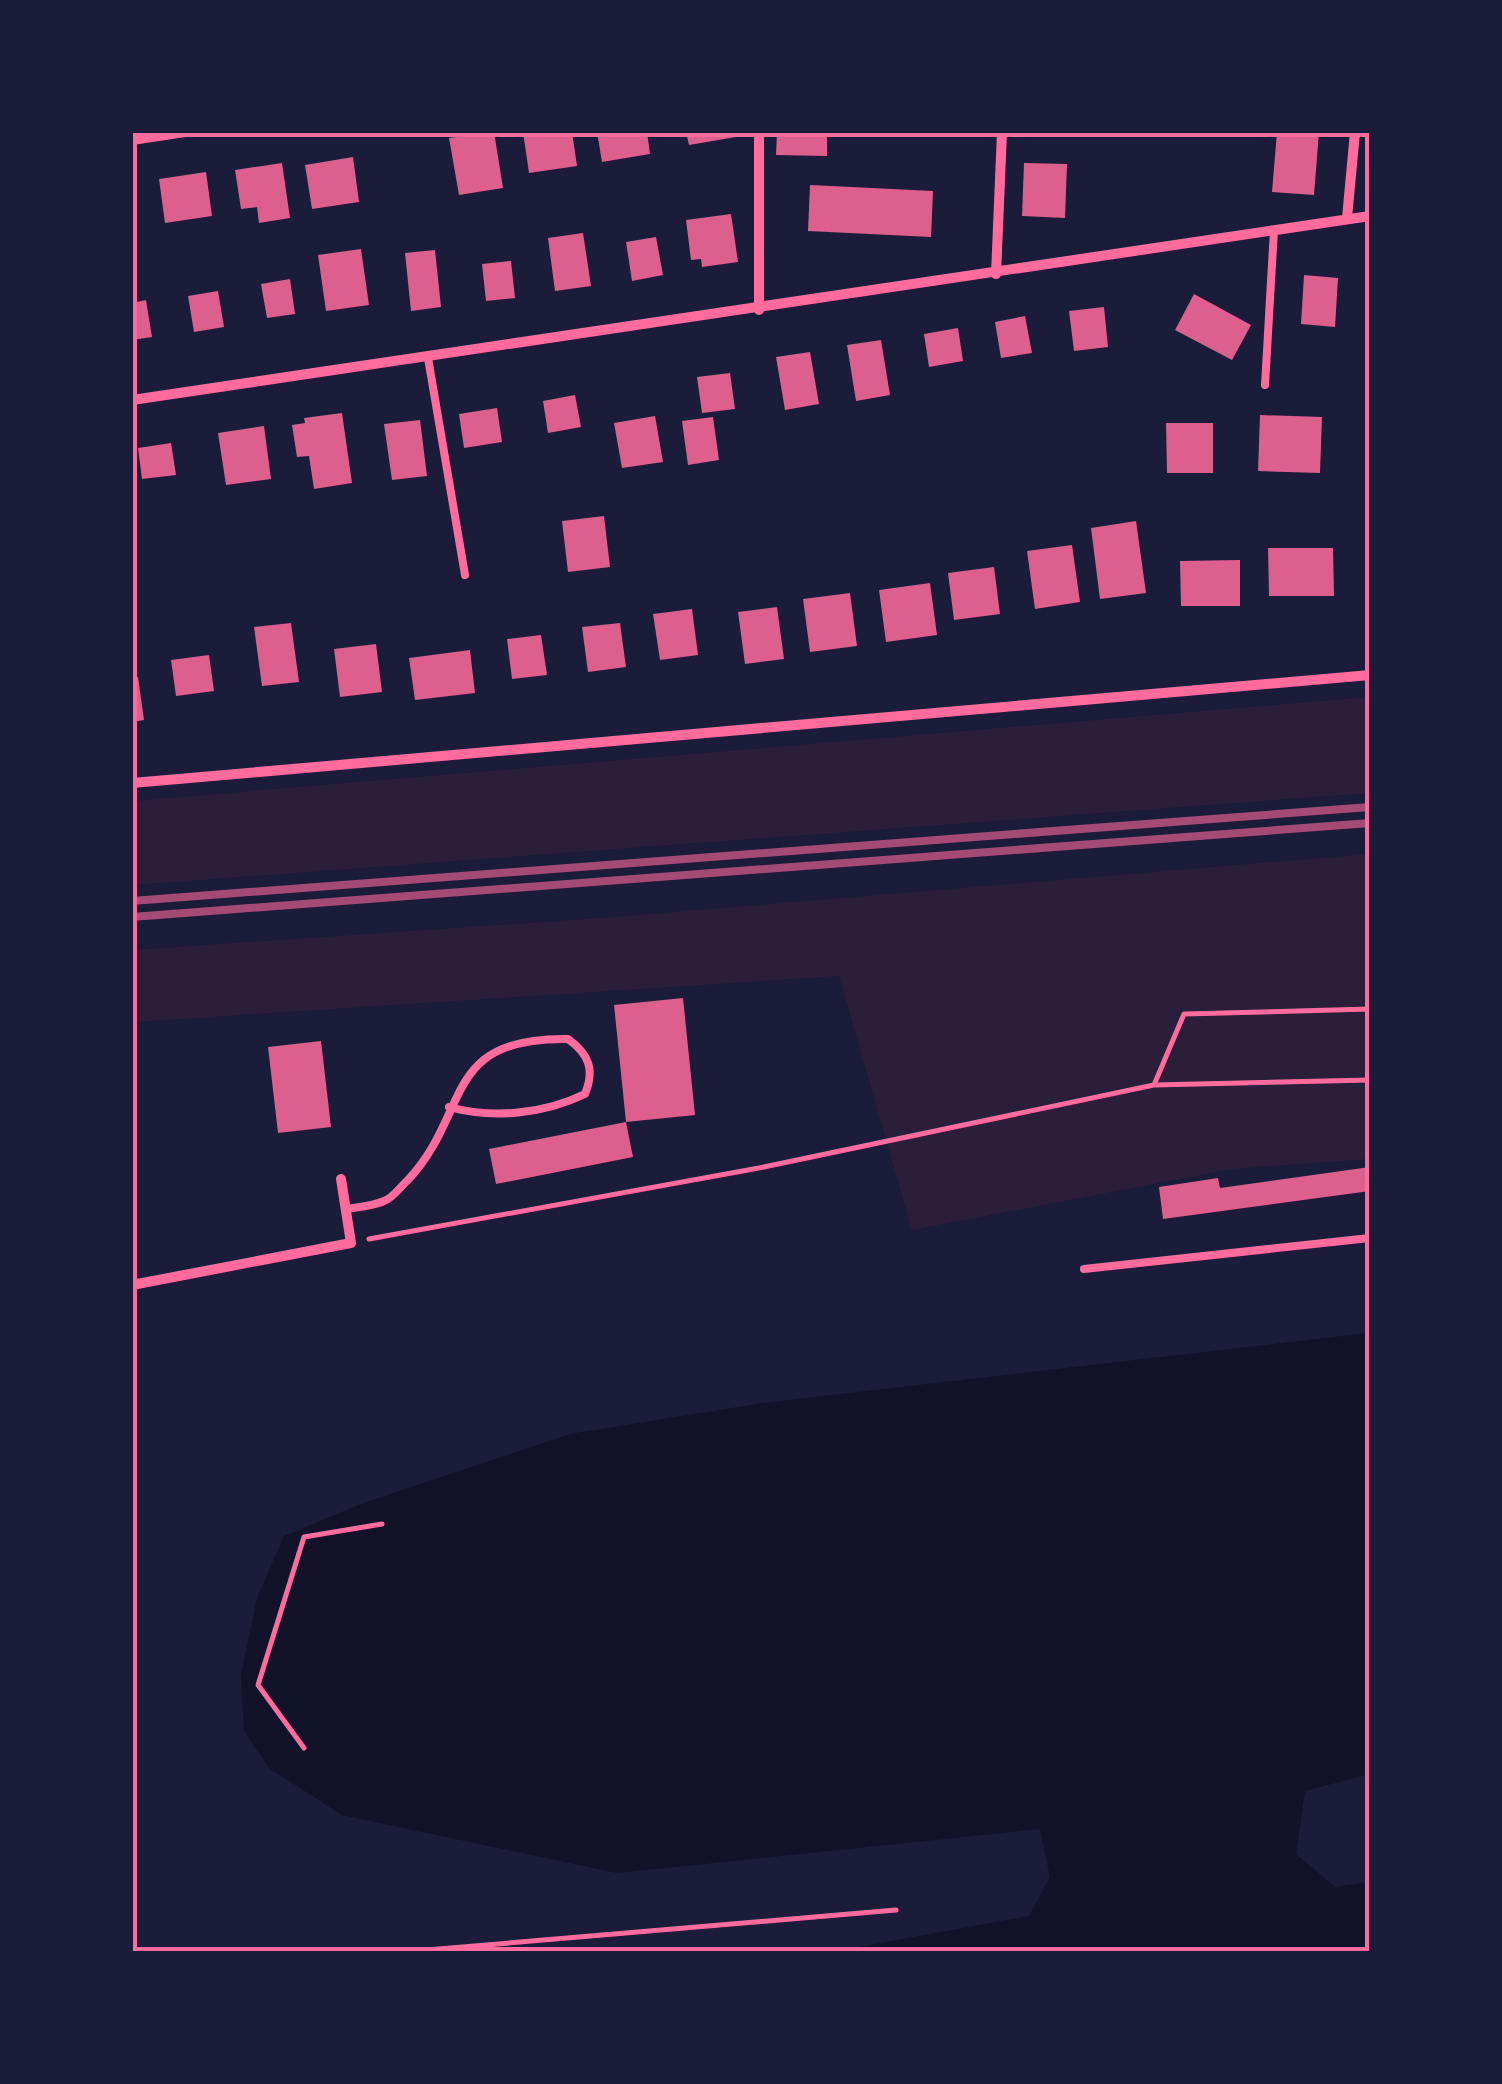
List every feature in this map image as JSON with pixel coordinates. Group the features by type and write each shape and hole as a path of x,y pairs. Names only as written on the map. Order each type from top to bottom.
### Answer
{"street":[{"path":"132,140 184,132"},
{"path":"759,132 759,310"},
{"path":"996,274 1002,132"},
{"path":"1347,218 1355,132"},
{"path":"132,400 759,310 1370,216"},
{"path":"132,783 1370,674"},
{"path":"132,1285 351,1242 340,1179"}],"lane":[{"path":"1265,385 1274,230"},
{"path":"428,358 465,575"},
{"path":"346,1209 387,1201 428,1159 450,1107 471,1069 496,1050 537,1038 568,1039 590,1062 592,1080 586,1094 572,1100 524,1112 477,1115 450,1107"},
{"path":"1084,1269 1370,1238"}],"path":[{"path":"1154,1085 1184,1014 1370,1009"},
{"path":"351,1242 739,1172 1154,1085 1370,1080"},
{"path":"304,1748 258,1685 304,1537 382,1524"},
{"path":"403,1952 896,1910"}],"shaded area":[{"path":"1369,697 1369,793 133,885 133,801"},
{"path":"1369,854 1369,1159 1232,1169 912,1230 839,976 133,1022 133,950 602,918"},
{"path":"1369,1333 1369,1774 1305,1791 1296,1854 1335,1887 1369,1882 1369,1951 837,1951 1029,1916 1050,1877 1040,1829 617,1873 342,1815 269,1768 244,1731 241,1675 257,1598 284,1536 361,1504 570,1434 763,1403"}],"building":[{"path":"494,132 503,188 459,195 449,138"},
{"path":"523,132 572,132 577,166 529,173"},
{"path":"597,132 647,132 650,154 602,162"},
{"path":"686,132 736,132 736,137 689,145"},
{"path":"777,132 827,132 827,156 776,155"},
{"path":"1277,132 1319,132 1314,195 1272,192"},
{"path":"353,157 359,202 312,209 305,165"},
{"path":"282,163 290,218 259,223 257,207 241,209 235,170"},
{"path":"1024,163 1067,164 1065,218 1022,216"},
{"path":"206,172 212,216 165,223 159,179"},
{"path":"810,185 933,191 931,237 808,231"},
{"path":"731,214 738,262 702,267 701,259 691,260 686,220"},
{"path":"583,233 591,286 555,291 548,238"},
{"path":"656,237 663,275 632,281 626,242"},
{"path":"361,249 369,305 326,311 318,255"},
{"path":"435,250 441,307 411,311 405,253"},
{"path":"511,261 515,298 486,301 482,264"},
{"path":"1304,275 1338,278 1335,327 1301,324"},
{"path":"290,279 295,314 267,318 261,284"},
{"path":"218,291 224,327 194,332 188,296"},
{"path":"1194,294 1251,325 1232,360 1175,330"},
{"path":"146,300 152,337 132,340 132,303"},
{"path":"1104,307 1108,347 1074,351 1069,311"},
{"path":"1025,316 1032,353 1001,358 995,322"},
{"path":"958,328 963,361 929,367 924,334"},
{"path":"881,340 890,395 856,401 847,345"},
{"path":"810,352 819,404 785,410 776,357"},
{"path":"730,373 735,409 702,413 697,377"},
{"path":"575,395 581,427 548,433 543,401"},
{"path":"497,408 502,442 464,448 459,414"},
{"path":"342,413 352,483 314,489 309,456 297,457 292,425 305,423 304,418"},
{"path":"1260,415 1322,417 1320,473 1258,471"},
{"path":"655,416 663,462 622,468 614,423"},
{"path":"713,417 719,460 688,465 682,421"},
{"path":"420,420 427,476 392,480 384,424"},
{"path":"1166,423 1213,423 1213,473 1167,473"},
{"path":"264,426 271,479 226,485 218,433"},
{"path":"171,443 176,475 142,479 138,448"},
{"path":"604,516 610,567 568,572 562,521"},
{"path":"1136,521 1146,593 1100,599 1091,528"},
{"path":"1072,545 1080,602 1035,609 1027,551"},
{"path":"1268,548 1333,548 1334,596 1269,596"},
{"path":"1240,560 1240,606 1181,606 1180,561"},
{"path":"994,567 1000,614 954,620 948,573"},
{"path":"930,583 937,635 886,642 879,590"},
{"path":"850,593 857,646 810,652 803,599"},
{"path":"777,607 784,659 745,664 738,612"},
{"path":"692,609 698,655 660,660 653,614"},
{"path":"291,623 299,682 262,686 254,627"},
{"path":"620,623 626,667 588,672 582,627"},
{"path":"541,635 547,675 512,679 507,639"},
{"path":"376,644 382,692 340,697 334,649"},
{"path":"470,650 475,693 415,700 409,658"},
{"path":"209,655 214,691 176,696 171,660"},
{"path":"132,677 138,677 144,720 132,722"},
{"path":"683,998 695,1115 626,1122 614,1005"},
{"path":"321,1041 331,1127 278,1133 268,1047"},
{"path":"626,1122 633,1157 496,1184 489,1149"},
{"path":"1370,1167 1370,1191 1163,1219 1159,1187 1218,1178 1220,1188"}],"railway":[{"path":"132,901 1370,807"},
{"path":"132,917 1370,823"}]}
